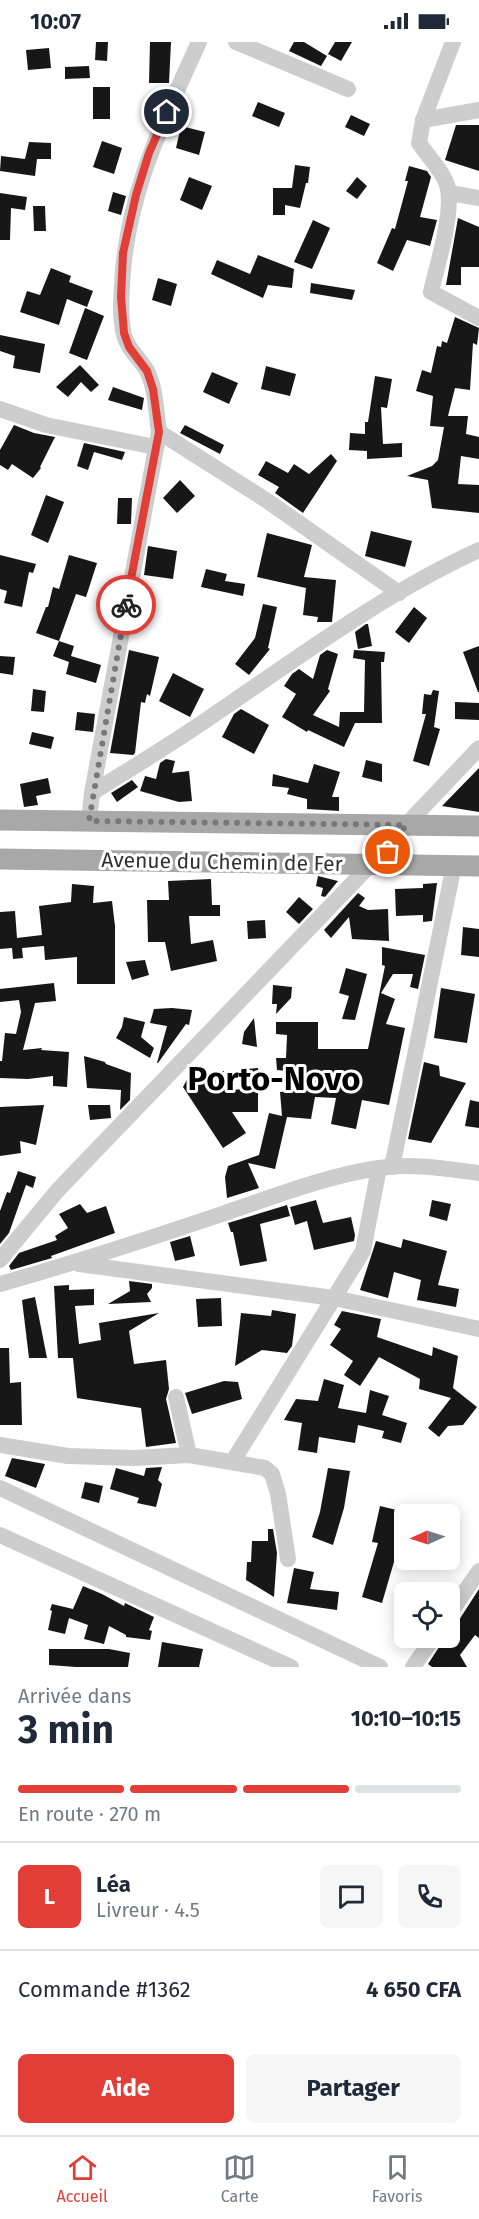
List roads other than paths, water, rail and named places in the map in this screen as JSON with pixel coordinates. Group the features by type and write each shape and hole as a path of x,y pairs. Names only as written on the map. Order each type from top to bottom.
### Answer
{"main road":[{"name":"Avenue du Chemin de Fer","path":"0,820 479,826"},
{"name":"Avenue du Chemin de Fer","path":"0,860 479,866"}],"street":[{"path":"89,821 92,793 157,439 153,389 147,371 129,347 124,333 121,297 123,253 136,195 149,153 199,42"},
{"path":"236,42 348,89"},
{"path":"453,42 423,120 418,143 445,179 450,193 431,292 479,318"},
{"path":"423,120 479,110"},
{"path":"450,193 479,198"},
{"path":"0,409 46,425 157,439 266,500 399,593"},
{"path":"92,793 212,716 316,644 446,565 479,550"},
{"path":"0,1260 57,1191 371,864 388,852 406,825 479,748"},
{"path":"233,1461 363,1251 386,1168 454,866"},
{"path":"0,1284 75,1263 288,1192 386,1168 432,1167 479,1173"},
{"path":"75,1263 334,1298 479,1329"},
{"path":"176,1397 189,1455"},
{"path":"0,1445 68,1456 134,1458 189,1455 265,1468 272,1474 281,1511 288,1559"},
{"path":"0,1488 380,1667"},
{"path":"0,1535 280,1665"},
{"path":"460,1599 479,1571"},
{"path":"412,1667 426,1648"}],"district":[{"name":"Porto-Novo","path":"274,1079"}]}
